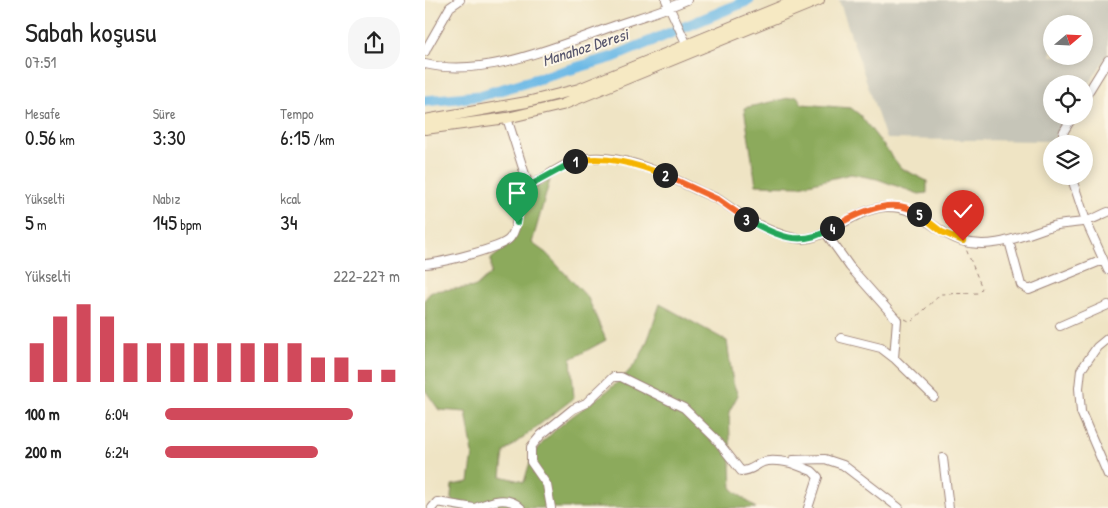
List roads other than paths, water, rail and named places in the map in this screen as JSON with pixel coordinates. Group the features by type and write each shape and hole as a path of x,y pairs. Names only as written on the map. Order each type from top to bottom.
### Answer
{"main road":[{"path":"425,120 527,102 579,89 687,43 797,0"},
{"path":"425,129 507,118 544,110 585,96 819,0"}],"street":[{"path":"425,50 451,7 460,0"},
{"path":"666,0 687,43"},
{"path":"425,64 446,69 503,63 672,10 687,0"},
{"path":"1093,84 1108,60"},
{"path":"507,118 529,186"},
{"path":"425,264 440,263 478,250 487,250 509,240 517,223 521,202 529,186 574,161 601,159 639,165 669,176 719,200 734,212 762,228 784,236 807,239 825,232 861,212 883,207 897,207 915,211 942,232 965,242 980,244 1009,241 1054,226 1086,221 1108,212"},
{"path":"1074,185 1086,221 1108,270"},
{"path":"825,232 850,267 897,320 894,358"},
{"path":"1009,241 1021,284 1029,290 1103,260"},
{"path":"1060,326 1108,306"},
{"path":"841,338 881,348 934,397"},
{"path":"1108,338 1097,347 1081,370 1079,388 1081,412 1108,474"},
{"path":"551,508 547,485 531,462 531,447 541,435 573,409 586,403 613,377 621,377 684,408 715,438 741,471 749,471 764,462 779,460 812,470 818,478 807,508"},
{"path":"943,458 949,508"},
{"path":"791,463 793,460 825,459 843,466 899,508"},
{"path":"432,508 437,502 475,508 489,502 506,500 515,502 521,508"}],"waterway":[{"name":"Manahoz Deresi","path":"425,101 479,96 613,57 749,0"}]}
